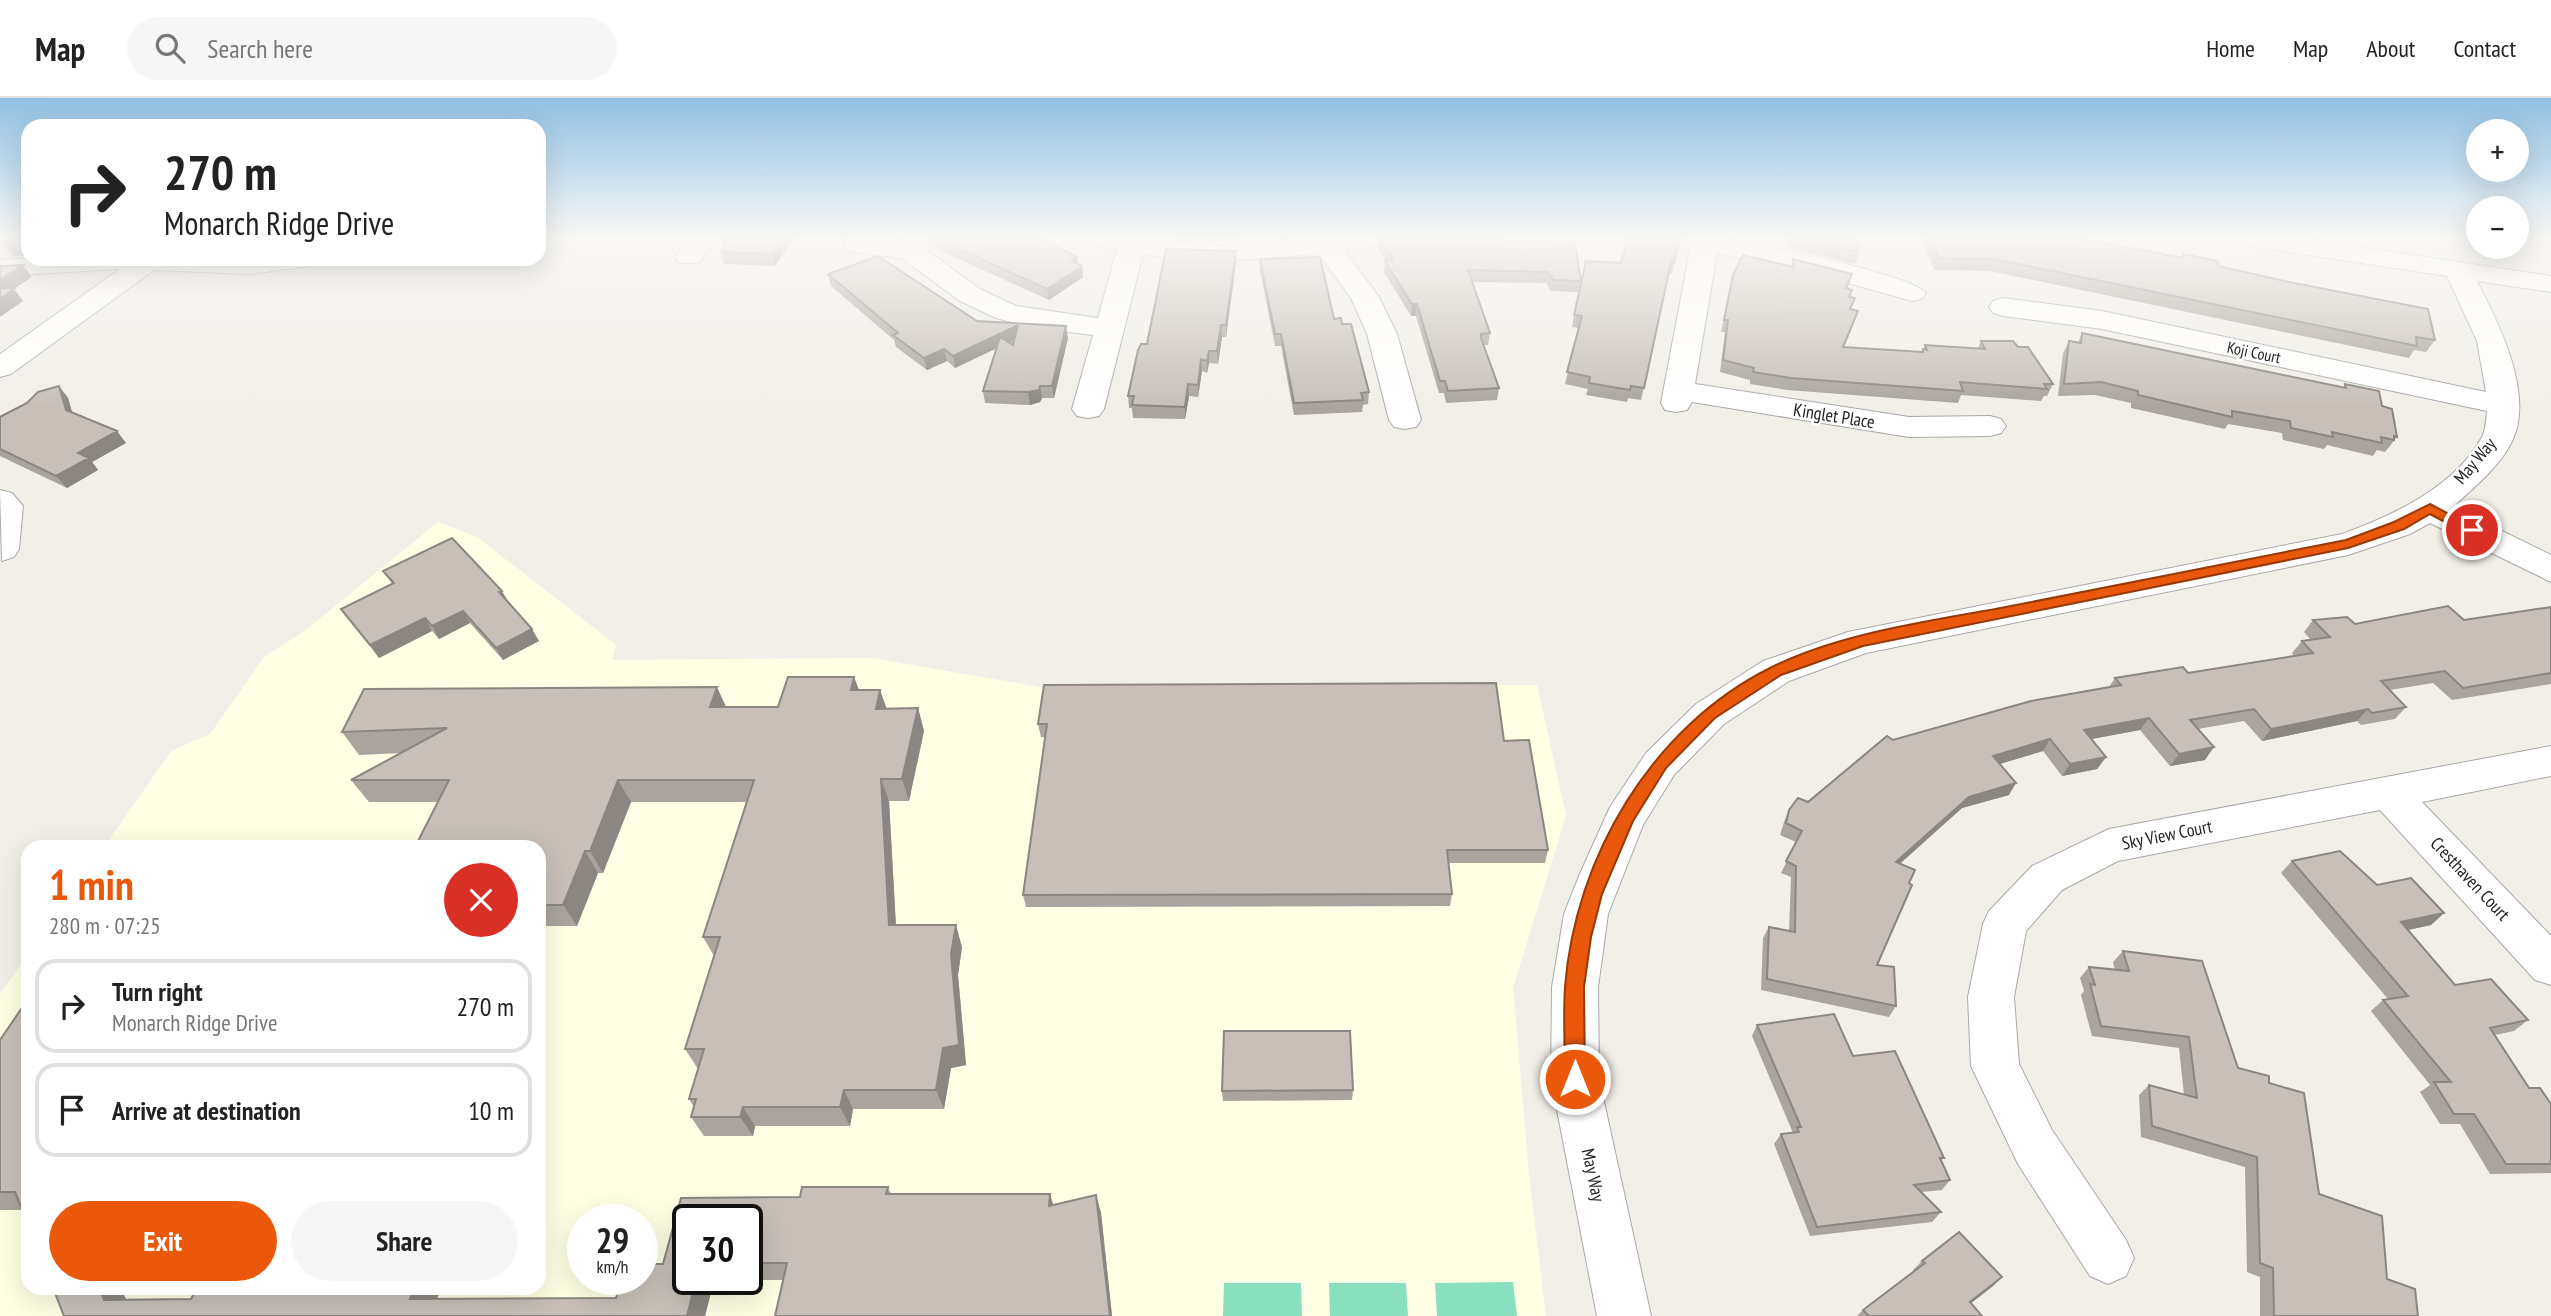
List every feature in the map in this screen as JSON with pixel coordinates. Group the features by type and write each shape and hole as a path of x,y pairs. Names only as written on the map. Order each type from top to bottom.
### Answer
{"street":[{"path":"0,368 104,294"},
{"path":"966,294 995,309 1036,320 1109,328"},
{"path":"1087,409 1118,294"},
{"path":"1360,294 1382,334 1405,420"},
{"name":"Kinglet Place","path":"1696,294 1677,397 1909,427 1990,426"},
{"name":"May Way","path":"1623,1316 1575,1079 1575,987 1586,914 1625,819 1660,764 1710,714 1776,671 1861,641 2348,544 2399,526 2430,509 2468,475 2498,438 2504,405 2492,341 2469,294"},
{"name":"Koji Court","path":"2003,307 2102,320 2504,405"},
{"path":"0,501 6,506 2,549"},
{"path":"2430,509 2551,570"},
{"name":"Sky View Court","path":"2108,1258 2035,1147 1995,1066 1991,997 2004,924 2047,878 2109,846 2551,761"},
{"name":"Cresthaven Court","path":"2388,792 2551,966"}],"shaded area":[{"path":"438,522 477,537 616,645 612,660 872,658 1040,687 1537,685 1566,816 1513,988 1529,1175 1546,1316 0,1316 0,994 21,964 21,1295 546,1295 546,840 109,840 171,751 210,734 264,657 306,630"}],"green space":[{"path":"1513,1282 1517,1316 1437,1316 1435,1283"},
{"path":"1224,1283 1301,1283 1302,1316 1223,1316"},
{"path":"1329,1283 1406,1283 1408,1316 1330,1316"}],"building":[{"path":"852,294 936,294 977,321 1066,326 1052,386 1040,386 1039,390 1028,392 983,391 1000,337 1013,345 1018,325 953,356 944,349 924,358 893,335 898,333"},
{"path":"1157,294 1230,294 1226,325 1221,325 1217,351 1209,351 1207,361 1201,359 1198,385 1188,384 1185,407 1132,405 1134,396 1128,396 1138,350 1141,344 1147,344"},
{"path":"1267,294 1328,294 1334,319 1341,318 1342,324 1351,324 1369,392 1361,393 1363,400 1294,403 1281,334 1275,334"},
{"path":"1406,294 1476,294 1490,333 1481,334 1481,338 1499,388 1448,391 1445,381 1440,381 1417,304 1412,304"},
{"path":"1579,294 1664,294 1644,388 1631,386 1630,390 1589,383 1590,377 1567,372 1582,316 1574,315"},
{"path":"1729,294 1850,294 1849,297 1855,298 1850,309 1858,311 1843,347 1923,352 1923,349 1927,350 1925,345 1985,349 1981,341 2013,341 2018,347 2028,347 2053,384 2044,384 2047,389 1960,382 1963,391 1791,378 1753,372 1754,368 1723,360 1728,320 1724,320"},
{"path":"2163,294 2350,294 2428,309 2435,340 2416,337 2417,346"},
{"path":"2082,333 2346,388 2345,384 2379,391 2382,406 2392,409 2397,437 2394,436 2394,440 2381,437 2382,443 2332,432 2333,437 2291,428 2290,421 2232,411 2232,417 2138,395 2138,391 2101,382 2064,384 2069,341 2081,343"},
{"path":"59,386 66,410 117,431 78,453 89,458 56,476 0,449 0,417 27,403 38,392"},
{"path":"452,538 502,591 499,592 532,629 496,648 463,611 432,626 425,618 370,645 341,609 394,583 383,571"},
{"path":"2448,606 2464,620 2551,607 2551,673 2463,688 2445,671 2381,681 2406,707 2372,713 2368,709 2271,729 2254,709 2190,720 2214,747 2179,754 2149,718 2084,730 2106,757 2070,764 2050,739 1993,756 2016,783 1969,797 1896,862 1915,870 1909,883 1912,885 1877,965 1894,967 1896,1006 1767,979 1769,927 1795,932 1796,866 1786,861 1802,831 1786,823 1789,810 1798,798 1808,802 1887,736 1893,740 2031,701 2121,685 2115,678 2183,667 2188,673 2313,653 2302,641 2330,637 2313,620 2347,617 2355,624"},
{"path":"788,677 854,677 851,690 880,690 876,709 918,708 902,779 881,779 889,925 956,925 951,954 959,1045 943,1048 936,1090 844,1090 840,1107 743,1107 740,1117 691,1117 696,1099 689,1099 704,1049 685,1049 720,937 703,937 754,780 618,780 590,851 585,851 563,905 546,905 546,840 419,840 449,780 351,780 447,728 342,732 364,689 717,687 710,707 778,707"},
{"path":"1496,683 1504,741 1529,740 1548,850 1447,850 1452,894 1023,895 1047,724 1038,724 1044,685"},
{"path":"2340,851 2377,885 2411,878 2444,913 2401,922 2455,985 2491,979 2528,1020 2490,1028 2529,1088 2540,1088 2551,1104 2551,1164 2506,1164 2474,1114 2454,1114 2434,1082 2451,1082 2383,1000 2408,996 2292,861"},
{"path":"2123,951 2202,961 2238,1068 2269,1076 2269,1083 2304,1093 2319,1194 2382,1216 2387,1279 2415,1289 2418,1316 2274,1316 2273,1268 2260,1263 2257,1157 2152,1126 2149,1085 2197,1098 2189,1037 2101,1026 2090,984 2095,985 2089,967 2129,971"},
{"path":"21,1009 21,1207 15,1192 0,1192 0,1040"},
{"path":"1834,1014 1853,1056 1895,1051 1944,1158 1940,1158 1950,1180 1914,1185 1941,1212 1817,1227 1781,1134 1799,1132 1797,1127 1801,1127 1757,1025"},
{"path":"1224,1031 1350,1031 1353,1090 1222,1091"},
{"path":"802,1187 888,1187 886,1194 1050,1194 1049,1206 1096,1195 1110,1316 775,1316 787,1263 763,1263 763,1204 679,1204 681,1198 800,1197"},
{"path":"672,1231 672,1295 692,1295 687,1316 64,1316 56,1295 102,1295 104,1300 191,1299 193,1295 411,1295 410,1299 616,1298 617,1295 658,1295 658,1264 663,1264"},
{"path":"1959,1232 2002,1277 1970,1302 1982,1316 1869,1316 1863,1310 1925,1263 1922,1261"}],"route":[{"path":"1575,1079 1575,987 1586,914 1625,819 1660,764 1710,714 1776,671 1861,641 2348,544 2399,526 2430,509 2472,530"}]}
